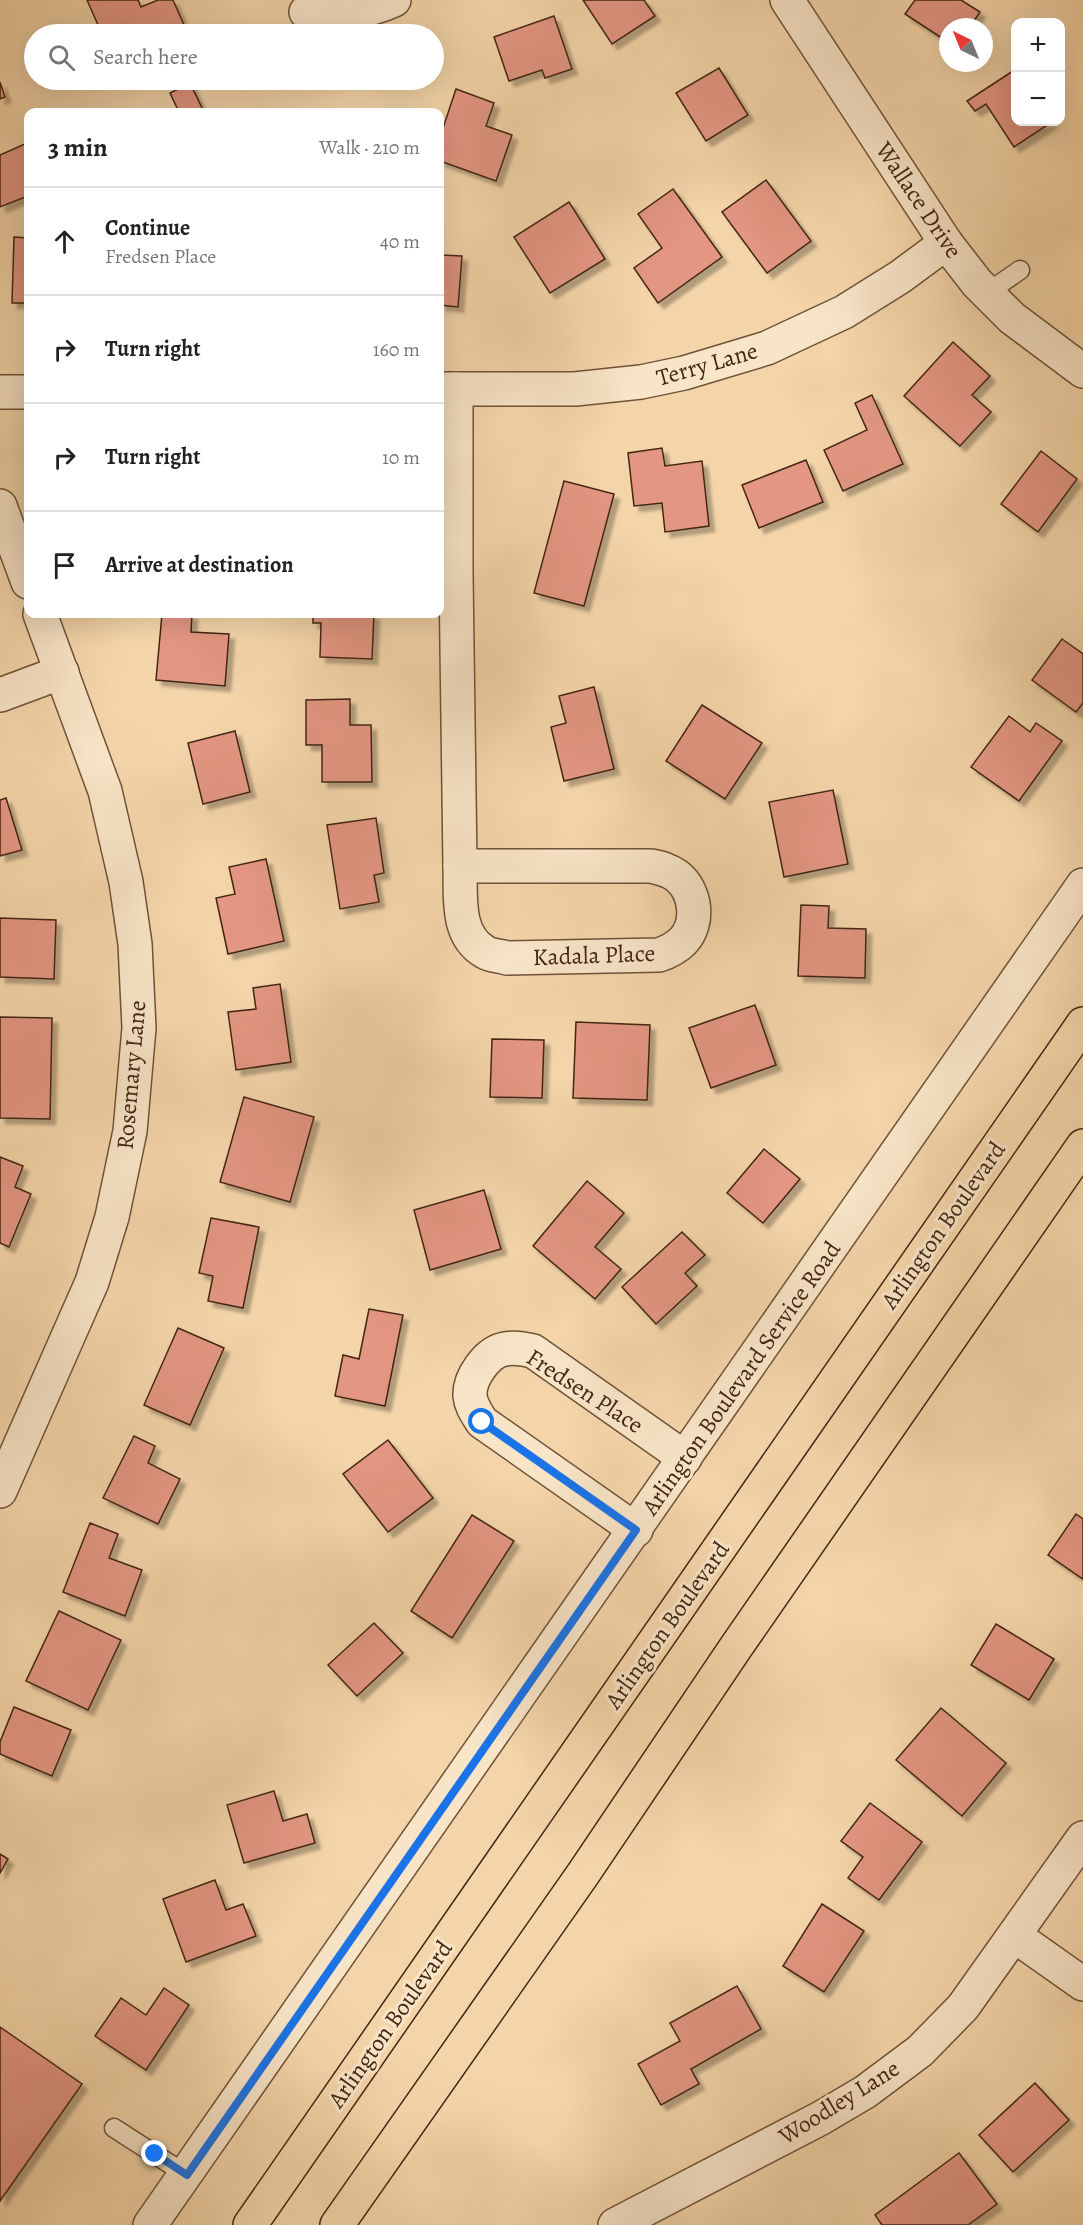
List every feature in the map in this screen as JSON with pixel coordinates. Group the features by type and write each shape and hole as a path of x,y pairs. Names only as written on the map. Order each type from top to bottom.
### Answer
{"highway":[{"name":"Arlington Boulevard","path":"250,2225 1083,1024"},
{"path":"337,2225 583,1874 736,1647 1083,1146"}],"street":[{"path":"306,12 342,15 376,8 394,0"},
{"name":"Wallace Drive","path":"787,0 946,243 987,293 1012,318 1083,371"},
{"name":"Terry Lane","path":"448,389 575,388 641,382 684,373 767,348 844,312 900,277 946,243"},
{"name":"Kadala Place","path":"448,389 456,574 460,866 462,923 468,937 485,952 507,958 659,956 674,949 685,939 692,926 695,910 689,888 665,869 651,866 460,866"},
{"path":"0,392 24,392"},
{"path":"0,506 24,571"},
{"name":"Rosemary Lane","path":"0,1491 92,1282 112,1217 130,1131 139,1028 135,944 126,882 105,791 42,618"},
{"path":"0,695 62,672"},
{"name":"Arlington Boulevard Service Road","path":"150,2225 1083,885"},
{"name":"Fredsen Place","path":"636,1530 482,1422 472,1407 470,1395 472,1380 484,1362 501,1349 516,1347 533,1351 685,1458"},
{"name":"Woodley Lane","path":"615,2225 821,2118 865,2092 920,2051 963,2007 1083,1838"},
{"path":"1015,1936 1083,1984"}],"lane":[{"path":"987,293 1020,270"},
{"path":"114,2128 187,2175"}],"building":[{"path":"87,0 138,0 141,7 158,0 173,0 184,24 98,24"},
{"path":"583,0 644,0 655,16 612,44"},
{"path":"915,0 961,0 980,12 976,18 939,18 939,36 905,14"},
{"path":"554,16 572,69 545,78 542,70 509,81 494,37"},
{"path":"719,68 748,115 706,141 676,93"},
{"path":"1011,72 1011,126 1046,126 1014,147 986,104 975,111 967,101"},
{"path":"0,82 5,97 0,99"},
{"path":"456,89 494,103 486,126 512,135 496,181 444,162 444,125"},
{"path":"176,90 193,90 202,108 177,108 170,93"},
{"path":"24,144 24,198 0,207 0,155"},
{"path":"766,180 811,241 767,273 722,212"},
{"path":"673,189 722,257 658,303 634,268 662,248 638,214"},
{"path":"569,202 605,259 550,293 514,237"},
{"path":"14,237 24,238 24,303 12,303"},
{"path":"444,255 462,256 458,307 444,305"},
{"path":"953,342 990,376 972,395 991,412 960,446 904,396"},
{"path":"872,395 903,464 843,491 824,450 867,430 855,403"},
{"path":"662,448 665,466 702,461 709,526 665,532 662,503 634,506 628,453"},
{"path":"1041,451 1077,479 1038,532 1001,504"},
{"path":"806,460 823,502 759,528 742,485"},
{"path":"564,481 614,494 584,606 534,593"},
{"path":"162,618 192,618 191,632 229,634 225,686 156,680"},
{"path":"313,618 374,618 372,659 320,657 321,623 313,623"},
{"path":"1062,639 1083,654 1083,703 1076,712 1032,680"},
{"path":"594,687 614,769 564,781 551,727 566,723 559,696"},
{"path":"350,699 350,725 371,725 372,782 322,782 322,745 306,745 306,700"},
{"path":"702,705 762,743 725,799 666,761"},
{"path":"1009,716 1030,732 1036,723 1062,741 1019,801 971,767"},
{"path":"235,731 250,792 203,804 188,743"},
{"path":"833,790 848,864 784,877 769,802"},
{"path":"6,798 22,850 0,856 0,800"},
{"path":"376,818 384,873 374,875 379,902 340,909 327,825"},
{"path":"266,859 284,941 228,954 216,898 235,894 229,867"},
{"path":"801,905 829,906 828,928 866,929 865,978 798,976"},
{"path":"0,918 56,920 54,979 0,977"},
{"path":"280,984 291,1062 236,1070 228,1012 256,1009 253,988"},
{"path":"755,1005 776,1065 711,1088 689,1028"},
{"path":"0,1017 52,1018 50,1119 0,1118"},
{"path":"576,1022 650,1025 647,1100 573,1098"},
{"path":"492,1039 544,1040 542,1098 490,1097"},
{"path":"244,1097 314,1117 290,1202 220,1182"},
{"path":"764,1149 800,1179 763,1223 727,1193"},
{"path":"0,1157 23,1166 15,1187 31,1194 9,1247 0,1243"},
{"path":"587,1181 624,1213 595,1247 621,1269 595,1299 533,1246"},
{"path":"484,1190 501,1249 430,1270 414,1210"},
{"path":"211,1218 259,1227 243,1308 208,1301 213,1276 199,1273"},
{"path":"682,1232 705,1255 685,1273 697,1286 656,1324 622,1287"},
{"path":"369,1309 403,1315 385,1406 335,1396 343,1355 359,1359"},
{"path":"178,1328 224,1348 190,1425 144,1405"},
{"path":"134,1436 155,1446 148,1463 180,1479 158,1524 103,1498"},
{"path":"388,1440 433,1498 388,1532 343,1474"},
{"path":"1076,1514 1083,1519 1083,1579 1048,1555"},
{"path":"472,1515 514,1541 452,1638 411,1611"},
{"path":"90,1523 118,1534 109,1558 142,1570 125,1616 63,1592"},
{"path":"59,1611 121,1640 88,1710 26,1681"},
{"path":"374,1623 403,1653 357,1696 328,1665"},
{"path":"996,1624 1054,1659 1029,1700 971,1665"},
{"path":"14,1707 71,1730 52,1776 0,1754 0,1742"},
{"path":"941,1708 1006,1763 962,1816 896,1760"},
{"path":"274,1791 283,1821 307,1814 315,1843 244,1863 227,1805"},
{"path":"870,1803 922,1842 879,1900 848,1878 863,1857 841,1841"},
{"path":"0,1854 8,1859 0,1873"},
{"path":"215,1880 226,1910 243,1904 256,1936 186,1962 163,1899"},
{"path":"822,1904 864,1931 824,1992 783,1966"},
{"path":"737,1986 761,2029 691,2069 699,2084 661,2105 638,2064 680,2041 670,2023"},
{"path":"164,1988 189,2005 146,2070 95,2036 121,1998 146,2015"},
{"path":"0,2027 82,2084 0,2201"},
{"path":"1035,2083 1069,2120 1013,2172 979,2135"},
{"path":"959,2153 997,2204 968,2225 882,2225 875,2215"}],"route":[{"path":"155,2154 187,2175 636,1530 482,1422"}]}
